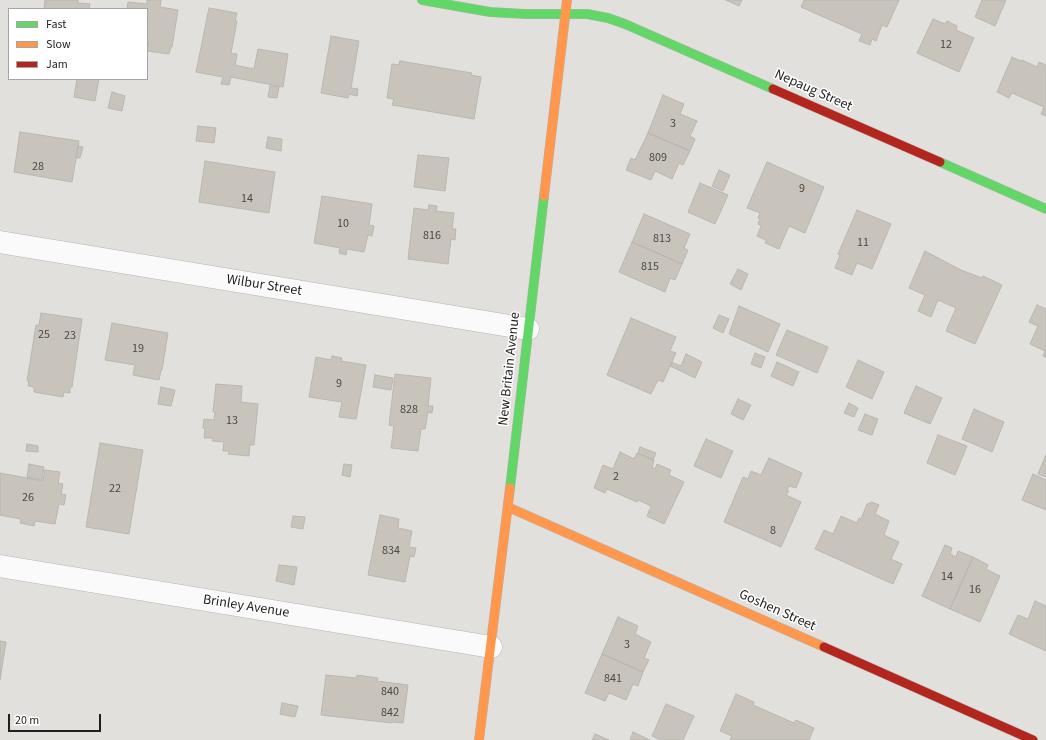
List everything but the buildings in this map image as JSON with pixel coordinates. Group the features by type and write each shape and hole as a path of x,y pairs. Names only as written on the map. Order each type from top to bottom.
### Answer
{"street":[{"name":"Nepaug Street","path":"422,0 490,12 524,14 565,12 608,18 625,24 1046,209"},
{"name":"New Britain Avenue","path":"479,740 508,507 567,0"},
{"name":"Wilbur Street","path":"0,242 528,329"},
{"name":"Goshen Street","path":"508,507 1033,740"},
{"name":"Brinley Avenue","path":"0,566 491,647"}],"traffic: fast":[{"path":"422,0 490,12 525,14 587,14 608,18 625,24 773,89"},
{"path":"940,162 1046,209"},
{"path":"510,488 544,196"}],"traffic: slow":[{"path":"544,196 567,0"},
{"path":"479,740 510,488"},
{"path":"508,507 824,647"}],"traffic: jam":[{"path":"773,89 940,162"},
{"path":"824,647 1033,740"}]}
